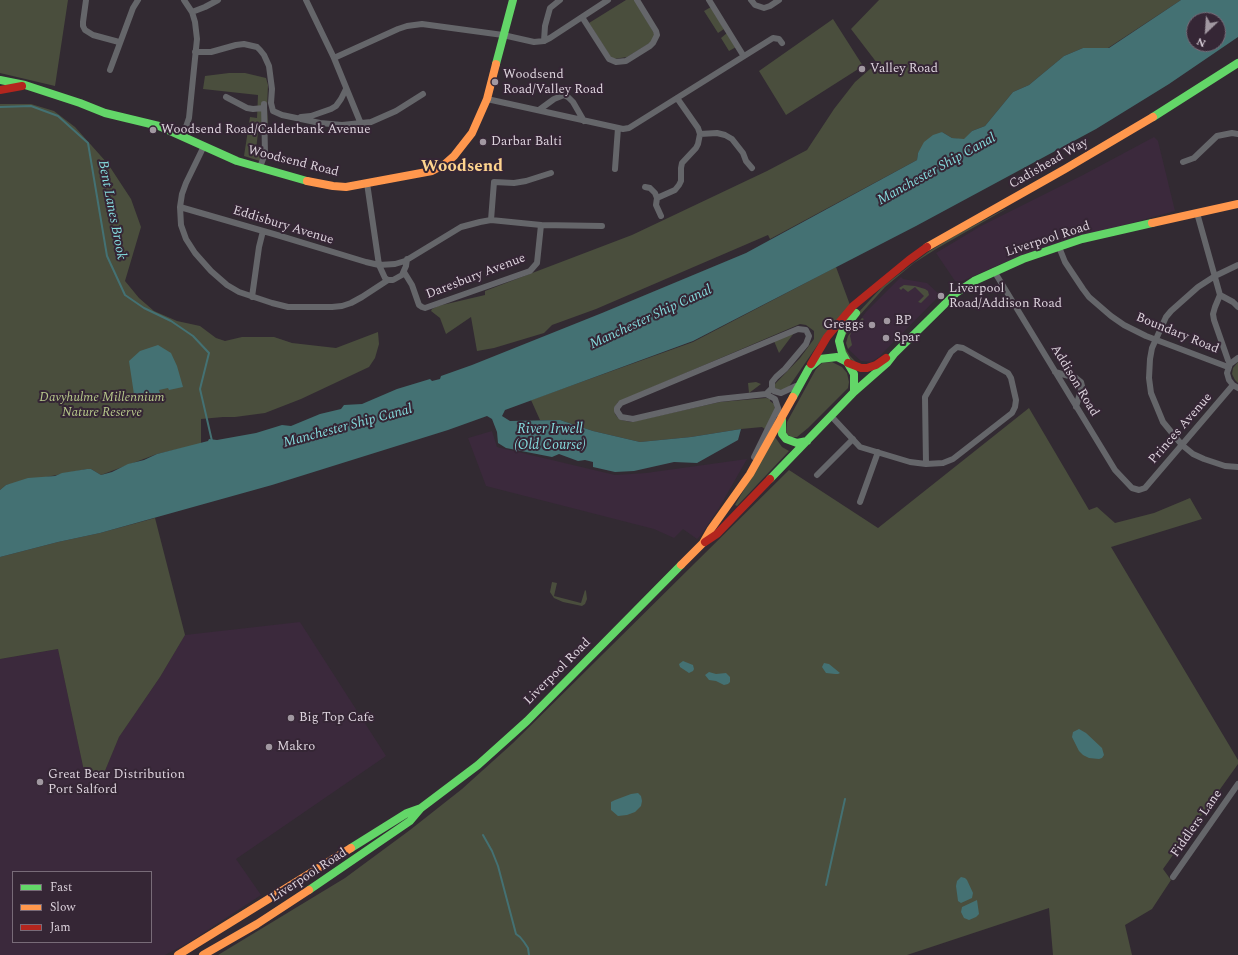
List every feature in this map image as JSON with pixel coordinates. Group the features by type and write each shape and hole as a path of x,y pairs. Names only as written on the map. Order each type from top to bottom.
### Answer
{"main road":[{"name":"Woodsend Road","path":"0,80 25,85 105,113 159,126 237,161 312,182 346,187 432,171 445,164 459,151 472,133 487,99 513,0"},
{"name":"Cadishead Way","path":"802,382 833,329 853,306 909,260 933,243 1072,165 1172,106 1238,63"},
{"path":"0,90 25,85"},
{"name":"Liverpool Road","path":"204,955 250,928 336,873 410,821 421,808 478,765 527,721 703,543 717,534 848,401 854,392 887,363 894,354 956,293 974,281 994,271 1058,246 1082,239 1238,204"},
{"name":"Cadishead Way","path":"854,392 854,374 840,348 841,334 843,329 874,289"},
{"name":"Liverpool Road","path":"809,368 820,359 828,356 861,368 872,368 894,354"},
{"name":"Liverpool Road","path":"703,543 711,529 750,474 802,382"},
{"path":"782,419 782,434 786,439 797,442 808,440"},
{"name":"Liverpool Road","path":"178,955 407,813 421,808"}],"street":[{"path":"86,0 83,22 85,30 93,35 119,42"},
{"path":"110,70 119,42 133,8 138,0"},
{"path":"183,136 189,118 195,52 198,39 192,12 184,0"},
{"path":"192,12 218,0"},
{"path":"307,0 334,58 361,124"},
{"path":"544,40 545,26 550,8 560,0"},
{"path":"334,58 398,29 422,24 503,35 534,42 544,40 550,38 608,0"},
{"path":"582,17 606,57 616,62 626,61 654,43 657,35 637,0"},
{"path":"709,0 743,55"},
{"path":"751,0 755,5 764,8 780,0"},
{"path":"487,99 618,128 629,128 743,55 773,38 779,39 782,42"},
{"path":"195,52 211,52 236,45 251,46 260,50 269,66 272,89 271,103 274,111 282,115 320,123 342,125 371,122 396,111 423,94"},
{"path":"294,118 311,116 331,109 342,99 346,89"},
{"path":"539,110 554,99 564,95 573,102 584,121"},
{"path":"226,97 238,100 253,109 264,106 265,154 260,167"},
{"path":"657,198 675,190 679,185 681,181 682,163 696,148 700,134 698,128 677,98"},
{"path":"615,169 618,128"},
{"path":"700,134 710,133 725,135 732,139 752,168"},
{"path":"1183,162 1191,163 1217,136 1232,133 1238,134"},
{"path":"204,146 186,183 180,200 181,225 186,239 195,253 211,271 227,285 239,292 288,307 342,306 362,297 388,280 397,278 404,272 408,259"},
{"path":"741,165 746,161"},
{"path":"491,220 494,182 514,183 551,173"},
{"path":"367,183 379,264 385,278 388,280"},
{"path":"645,187 653,190 657,198 656,205 660,216"},
{"name":"Eddisbury Avenue","path":"180,207 366,262 379,264 395,264 408,259 461,227 491,220 540,224 602,226"},
{"path":"1197,213 1220,295 1213,314 1229,365"},
{"name":"Daresbury Avenue","path":"404,272 412,285 419,304 425,308 530,271 537,263 540,224"},
{"path":"252,297 259,247 263,231"},
{"name":"Boundary Road","path":"1058,246 1072,273 1089,297 1111,316 1124,325 1155,339 1229,365"},
{"path":"1238,265 1198,286 1171,311 1155,339 1150,359 1149,378 1151,393 1163,422 1182,445 1193,454 1204,459 1225,466 1238,467"},
{"name":"Addison Road","path":"994,271 1114,470 1132,488 1139,490 1145,488"},
{"path":"1220,295 1233,302 1238,307"},
{"path":"766,394 772,388 772,382 806,344 809,336 806,330 798,329 621,403 617,408 617,411 621,417 633,419 719,399 766,394 775,399 782,419"},
{"path":"832,417 860,447 910,462 926,464 943,463 952,459 1012,413 1016,400 1011,378 1008,373 963,348 957,347 951,352 925,397 926,464"},
{"name":"Boundary Road","path":"1235,386 1229,380 1228,373 1229,365 1238,358"},
{"path":"1055,372 1076,378 1081,382 1082,386 1076,407"},
{"path":"772,388 774,391 781,393 792,389 802,382"},
{"name":"Princes Avenue","path":"1145,488 1235,386"},
{"path":"750,474 755,453 778,408"},
{"path":"817,475 853,439"},
{"path":"860,502 878,452"},
{"name":"Fiddlers Lane","path":"1173,877 1238,784"}],"shaded area":[{"path":"1154,137 1158,141 1175,211 1055,244 1003,263 960,282 955,281 936,253 981,226 1083,175"},
{"path":"901,277 903,279 927,283 940,295 879,357 871,362 861,361 848,349 846,343 848,336 866,312"},
{"path":"492,431 497,447 615,475 646,473 747,459 719,508 701,535 697,539 683,529 674,538 654,529 486,486 468,438"},
{"path":"300,622 386,756 236,859 261,895 188,943 165,955 0,955 0,659 58,649 84,771 102,778 119,737 160,677 185,635"}],"green space":[{"path":"0,0 68,0 55,86 0,73"},
{"path":"626,0 635,0 655,35 653,41 627,57 614,59 610,56 589,23"},
{"path":"879,0 1181,0 1108,48 1083,48 1064,56 1029,85 1013,92 985,126 972,131 964,140 952,138 942,132 918,153 917,160 770,239 768,235 596,309 552,325 544,333 494,348 477,351 471,317 446,334 440,318 431,311 432,309 438,306 485,295 485,291 632,235 767,171 807,150 834,109 855,82 877,63 851,29"},
{"path":"711,7 724,29 718,33 704,11"},
{"path":"833,19 863,66 786,115 759,71"},
{"path":"727,33 736,47 729,51 721,38"},
{"path":"245,73 266,78 268,85 268,123 259,123 256,150 265,151 263,162 244,156 250,117 257,118 258,95 203,89 205,76"},
{"name":"Davyhulme Millennium Nature Reserve","path":"0,104 31,104 54,111 75,127 108,164 131,199 141,227 125,281 139,298 154,311 177,321 200,326 216,338 225,341 242,337 274,337 292,343 336,348 378,332 379,344 375,358 369,367 301,399 265,413 201,419 201,444 157,454 101,475 91,469 87,469 6,485 0,490"},
{"path":"1005,209 914,263 885,287 858,317 843,339 843,344 856,364 843,352 841,338 856,315 882,287 928,252"},
{"path":"836,267 850,305 821,340 788,388 783,390 776,389 774,385 800,358 814,339 814,331 806,325 800,324 618,402 614,408 615,414 618,418 631,422 720,402 766,398 770,399 770,401 774,404 775,409 765,429 762,427 741,429 691,437 640,442 593,431 560,420 540,420 531,400 693,342"},
{"path":"904,285 915,286 925,289 928,291 929,295 921,303 918,302 924,296 915,287 908,292 903,288 901,290 899,288"},
{"path":"862,318 864,319 852,332"},
{"path":"851,332 850,336 852,345 848,349 846,343"},
{"path":"794,333 779,353 774,341"},
{"path":"832,362 842,367 847,373 849,382 848,388 808,428 797,437 791,437 786,433 787,422 816,369 822,363"},
{"path":"1238,362 1238,383 1232,374 1233,368"},
{"path":"756,382 761,384 749,393 748,383"},
{"path":"1029,408 1089,510 1097,507 1115,523 1154,513 1190,498 1202,519 1111,547 1238,760 1238,764 1163,869 1171,880 1152,909 1125,925 1132,955 1053,955 1049,908 907,955 218,955 345,878 462,789 513,743 789,470 878,528"},
{"path":"775,437 782,447 789,451 737,506 735,505"},
{"path":"155,518 185,635 160,677 119,737 102,778 84,771 58,649 0,659 0,557"},
{"path":"552,582 557,583 554,596 581,603 585,590 587,599 585,604 582,606 563,602 554,598 550,592"}],"water":[{"path":"1181,0 1238,0 1238,37 1226,45 1226,12 1186,12 1186,52 1216,52 1169,84 1096,129 916,226 693,341 505,410 502,416 510,421 560,420 593,431 640,442 691,437 741,429 738,440 697,463 674,462 634,471 615,472 593,467 593,462 585,460 578,461 559,454 552,457 506,448 498,443 497,432 492,419 487,416 448,430 272,485 100,533 0,557 0,490 6,485 28,478 55,476 62,473 87,469 91,469 101,475 157,454 208,441 209,439 217,440 256,433 282,425 291,426 320,414 341,409 344,405 362,404 397,389 430,379 432,381 440,379 441,376 602,313 746,253 917,160 918,153 924,142 933,135 942,132 952,138 964,139 972,131 985,126 1013,92 1029,85 1064,56 1083,48 1109,48"},
{"path":"158,345 171,353 177,366 183,387 169,390 168,388 159,390 160,393 154,394 155,397 135,401 129,361 140,351"},
{"path":"683,661 693,665 693,671 689,673 680,667 679,664"},
{"path":"824,663 829,664 840,673 826,673 822,667"},
{"path":"709,672 716,674 726,673 730,677 730,682 724,685 716,681 709,680 705,675"},
{"path":"1079,729 1086,733 1102,748 1104,755 1102,758 1089,758 1079,751 1072,737 1073,732"},
{"path":"638,793 641,796 642,801 641,806 635,812 618,816 611,810 611,802 631,794"},
{"path":"961,877 967,880 973,893 972,898 961,903 958,901 956,886 957,881"},
{"path":"977,900 979,914 969,920 964,918 961,912 962,907"}],"waterway":[{"name":"Bent Lanes Brook","path":"0,107 31,106 58,116 88,143 107,256 125,295 144,308 171,321 193,336 209,353 200,389 212,441"},
{"path":"826,885 845,799"},
{"path":"483,835 498,866 516,934 528,948 529,955"}],"traffic: fast":[{"path":"496,64 513,0"},
{"path":"1153,117 1238,63"},
{"path":"0,80 25,85 105,113 159,126 237,161 307,181"},
{"path":"854,392 887,363 894,354 956,293 974,281 1023,259 1082,239 1152,223"},
{"path":"770,479 854,392 854,374 842,353 839,341 843,329 856,313"},
{"path":"793,397 809,368 820,359 837,357 847,362"},
{"path":"782,420 782,434 786,439 797,443 807,441"},
{"path":"309,890 410,821 421,808 478,765 527,721 681,565"},
{"path":"351,848 407,813 421,808"}],"traffic: slow":[{"path":"307,181 346,187 432,171 445,164 454,156 472,133 487,99 496,64"},
{"path":"927,247 1153,117"},
{"path":"1152,223 1238,204"},
{"path":"681,565 703,543 711,529 750,474 793,397"},
{"path":"178,955 351,848"},
{"path":"203,955 257,924 309,890"}],"traffic: jam":[{"path":"0,90 22,86"},
{"path":"811,364 827,337 853,306 927,247"},
{"path":"848,363 861,368 867,368 876,365 886,358"},
{"path":"705,542 717,534 770,479"}],"place":[{"name":"Valley Road","path":"862,69"},
{"name":"Woodsend Road/Valley Road","path":"495,82"},
{"name":"Woodsend Road/Calderbank Avenue","path":"153,130"},
{"name":"Darbar Balti","path":"483,142"},
{"name":"Liverpool Road/Addison Road","path":"941,296"},
{"name":"BP","path":"887,321"},
{"name":"Greggs","path":"872,325"},
{"name":"Spar","path":"886,338"},
{"name":"Big Top Cafe","path":"291,718"},
{"name":"Makro","path":"269,747"},
{"name":"Great Bear Distribution Port Salford","path":"40,782"}],"district":[{"name":"Woodsend","path":"462,168"}],"water label":[{"name":"Manchester Ship Canal","path":"937,170"},
{"name":"Manchester Ship Canal","path":"651,318"},
{"name":"Manchester Ship Canal","path":"348,427"},
{"name":"River Irwell (Old Course)","path":"550,438"}]}
